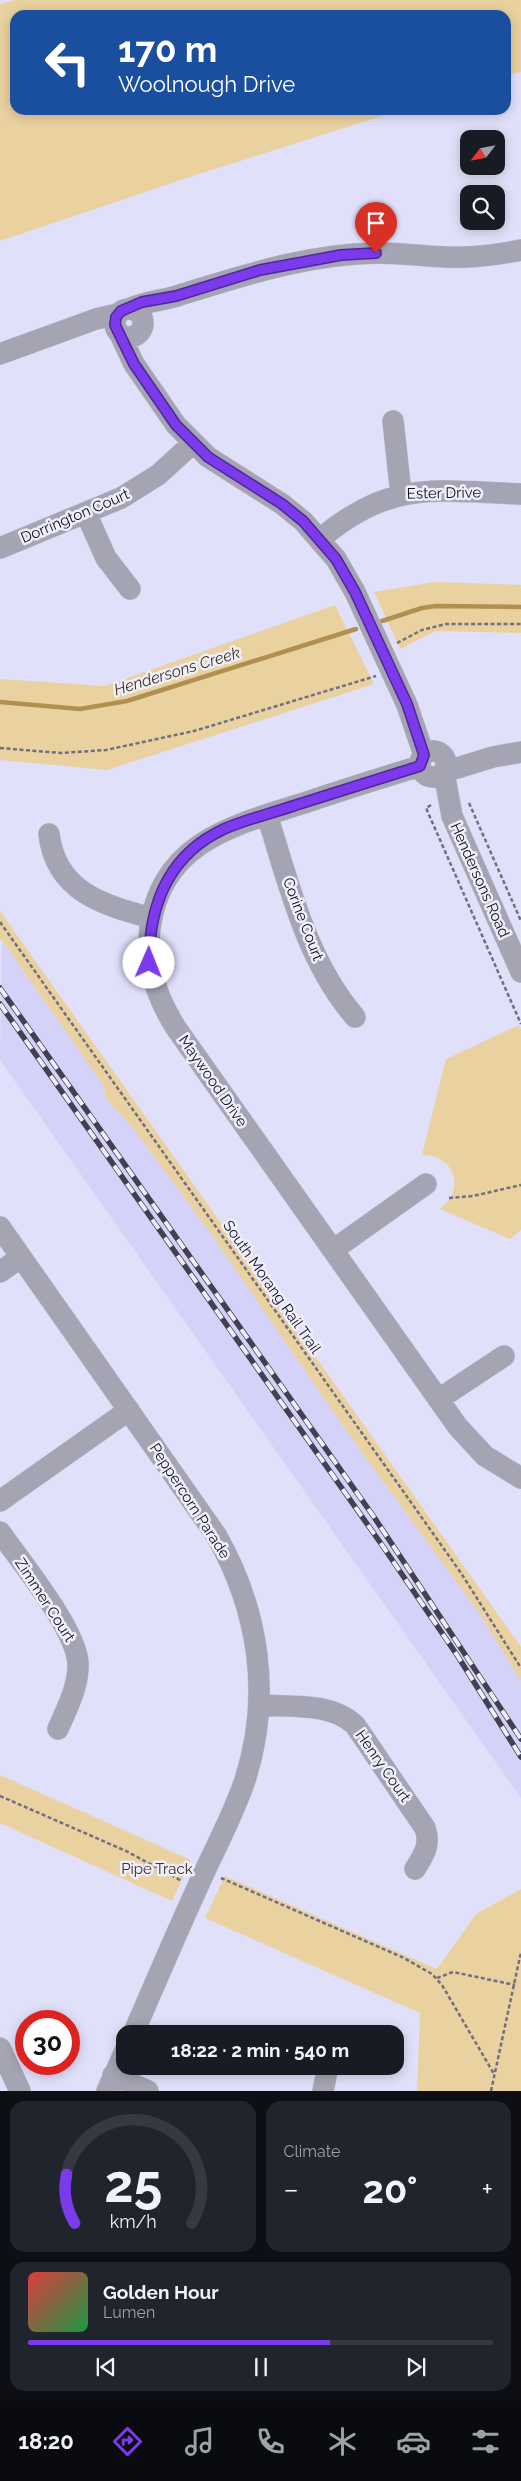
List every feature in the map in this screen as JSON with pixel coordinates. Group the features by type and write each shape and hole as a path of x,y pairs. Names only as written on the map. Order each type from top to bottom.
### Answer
{"street":[{"path":"0,354 85,324 127,324 176,296 260,270 341,255 406,253 462,256 521,250"},
{"path":"127,324 148,384 171,418 193,443 227,470 282,504 320,539 347,576 434,764 521,752"},
{"path":"393,421 401,494"},
{"name":"Dorrington Court","path":"0,548 86,513 139,488 158,475 193,443"},
{"name":"Ester Drive","path":"320,539 354,512 401,494 439,491 521,494"},
{"path":"86,513 106,558 130,589"},
{"name":"Maywood Drive","path":"434,764 267,815 223,830 202,842 186,856 163,888 152,918 149,963 154,986 162,1006 469,1441 502,1468 521,1478"},
{"name":"Hendersons Road","path":"434,764 452,816 520,966"},
{"name":"Corine Court","path":"267,815 310,942 331,985 355,1017"},
{"path":"49,834 56,860 78,889 106,906 152,918"},
{"path":"333,1250 426,1184"},
{"name":"Peppercorn Parade","path":"0,1227 216,1535 239,1581 256,1644 259,1705 256,1734 244,1781 207,1887 138,2025"},
{"path":"0,1272 21,1257"},
{"path":"439,1399 504,1356"},
{"path":"0,1501 129,1410"},
{"name":"Zimmer Court","path":"0,1532 63,1622 76,1650 78,1669 74,1690 58,1728"},
{"name":"Henry Court","path":"259,1705 328,1710 348,1718 355,1725 425,1828 428,1843 425,1854 415,1869"},
{"path":"0,2048 20,2091"},
{"path":"116,2070 110,2083 148,2091"},
{"path":"323,2091 326,2075"}],"path":[{"path":"393,645 422,630 446,624 521,624"},
{"path":"0,748 62,753 106,750 194,730 374,677"},
{"name":"South Morang Rail Trail","path":"0,922 462,1573 521,1668"},
{"path":"449,1198 473,1196 521,1185"},
{"path":"0,1796 207,1887 221,1878 404,1958 436,1978 456,2007 494,2074"},
{"path":"491,2091 521,1952"},
{"path":"436,1978 448,1973 458,1972 515,1984"}],"shaded area":[{"path":"2,940 104,1086 105,1097 133,1128 211,1234 355,1443 480,1614 521,1681 521,1798 0,1060"}],"green space":[{"path":"15,0 521,0 521,72 511,75 511,10 10,10 10,115 385,115 196,175 0,241 0,4"},
{"path":"434,582 521,585 521,633 436,631 400,649 374,592"},
{"path":"335,605 374,684 107,770 0,760 0,679 105,686"},
{"path":"0,911 521,1647 521,1681 480,1614 355,1443 211,1234 133,1128 105,1097 104,1086 2,940 0,941"},
{"path":"519,1025 521,1029 521,1230 510,1239 440,1209 453,1192 453,1174 442,1161 433,1156 422,1155 446,1059"},
{"name":"Pipe Track","path":"0,1775 191,1860 172,1901 0,1823"},
{"path":"225,1876 437,1969 476,1914 521,1889 521,2091 417,2091 420,2013 205,1918"}],"waterway":[{"name":"Hendersons Creek","path":"382,621 422,608 436,606 521,607"},
{"name":"Hendersons Creek","path":"0,702 80,709 127,701 356,629"}],"railway":[{"path":"0,988 374,1517 521,1739"},
{"path":"0,1004 382,1545 457,1655 521,1757"}],"route":[{"path":"149,963 149,941 152,918 157,901 173,870 202,842 241,822 420,766 424,755 407,704 355,592 336,559 303,521 282,504 208,457 176,425 160,405 134,364 116,329 116,317 121,311 142,302 176,296 260,270 297,261 341,255 376,253"}]}
